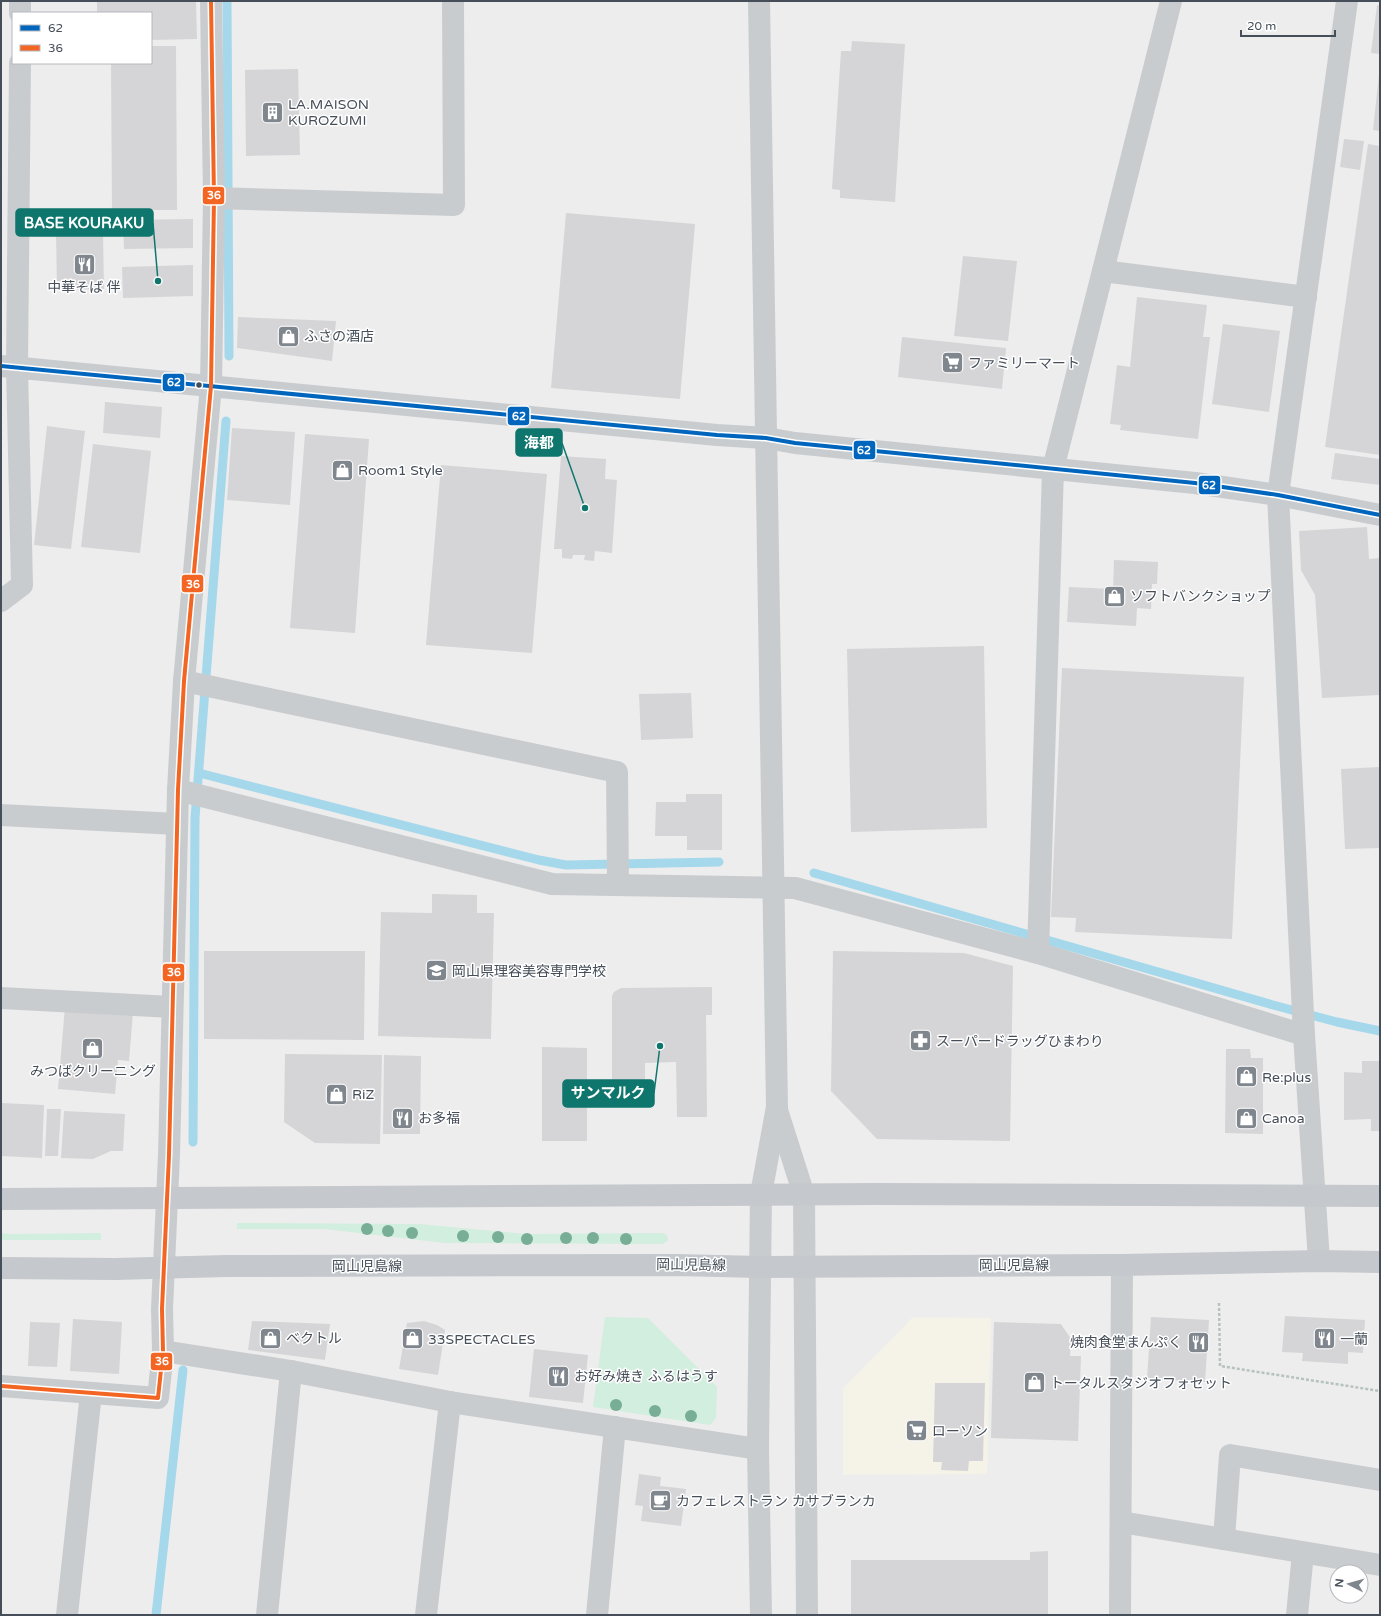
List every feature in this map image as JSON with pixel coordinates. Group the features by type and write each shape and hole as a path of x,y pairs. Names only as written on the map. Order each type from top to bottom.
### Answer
{"main road":[{"path":"1,1199 761,1194 1380,1196"},
{"name":"岡山児島線","path":"1,1268 676,1265 760,1267 1122,1265 1319,1261 1380,1262"}],"street":[{"path":"20,1 20,12"},
{"path":"1,1386 158,1398 163,1351 164,1268 177,824 190,793 198,684 211,386 223,199 211,1"},
{"path":"223,199 454,205 453,1"},
{"path":"759,1 776,1107 761,1194 758,1449 761,1615"},
{"path":"1039,942 1053,469 1171,1"},
{"path":"1319,1261 1304,1020 1278,495 1347,1"},
{"path":"1,601 22,585 9,366 20,64"},
{"path":"1103,271 1306,297"},
{"path":"9,366 709,434 766,438 1195,483 1278,495 1380,515"},
{"path":"198,684 617,772 618,870"},
{"path":"190,793 552,884 618,870 773,888 795,888 1039,942 1304,1020"},
{"path":"1,815 177,824"},
{"path":"1,998 172,1007"},
{"path":"776,1107 804,1195 806,1615"},
{"path":"1120,1615 1122,1265"},
{"path":"163,1351 291,1371 450,1402 758,1449"},
{"path":"267,1615 291,1371"},
{"path":"67,1615 91,1393"},
{"path":"426,1615 450,1402"},
{"path":"597,1615 615,1427"},
{"path":"1224,1539 1230,1455 1380,1480"},
{"path":"1121,1522 1380,1565"},
{"path":"1297,1615 1303,1553"}],"path":[{"path":"1219,1303 1220,1366 1380,1391"}],"shaded area":[{"name":"ローソン","path":"913,1317 991,1318 987,1474 843,1475 843,1388"}],"green space":[{"path":"237,1223 419,1224 526,1234 663,1233 667,1236 668,1241 662,1244 445,1243 324,1229 237,1229"},
{"path":"1,1233 101,1233 101,1240 1,1240"},
{"path":"605,1317 648,1318 717,1387 716,1418 710,1425 593,1407"}],"building":[{"path":"97,1 196,1 197,39 152,40 152,12 97,12"},
{"path":"1377,5 1380,6 1380,54 1371,53"},
{"path":"852,41 905,44 895,202 840,198 840,190 832,189 841,51 851,51"},
{"path":"152,46 176,46 177,210 112,210 111,64 152,64"},
{"name":"LA.MAISON KUROZUMI","path":"298,69 300,155 246,156 245,70"},
{"path":"1380,74 1380,131 1373,130"},
{"path":"1344,139 1364,141 1360,170 1340,167"},
{"path":"1368,144 1380,146 1380,455 1325,447"},
{"path":"566,213 695,224 680,399 551,388"},
{"path":"193,219 193,248 124,249 123,220"},
{"path":"103,231 104,289 57,290 56,232"},
{"path":"963,256 1017,261 1008,341 954,336"},
{"path":"193,265 193,296 123,298 122,267"},
{"path":"1137,297 1207,305 1203,337 1210,337 1198,439 1120,430 1121,425 1110,424 1117,365 1130,367"},
{"path":"238,317 336,321 332,361 237,348"},
{"path":"1223,324 1280,331 1269,412 1212,404"},
{"path":"902,337 1006,348 1002,389 898,377"},
{"path":"105,402 162,407 160,438 103,433"},
{"path":"47,426 85,431 71,549 34,545"},
{"path":"232,428 295,432 290,505 227,500"},
{"path":"305,434 369,439 355,633 290,628"},
{"path":"93,444 151,451 140,553 81,547"},
{"path":"1335,453 1380,459 1380,485 1331,479"},
{"path":"561,456 606,459 605,479 617,480 612,553 595,551 594,561 584,560 585,555 573,555 572,559 562,558 562,549 554,549"},
{"path":"441,465 547,474 532,653 426,645"},
{"path":"1367,527 1369,559 1380,558 1380,695 1322,698 1315,595 1301,570 1299,531"},
{"path":"1114,560 1158,562 1157,584 1152,584 1151,609 1137,608 1136,626 1067,622 1069,587 1113,589"},
{"path":"984,646 987,828 851,832 847,649"},
{"path":"1062,668 1244,677 1232,939 1075,932 1076,918 1051,917"},
{"path":"691,693 693,738 641,740 639,694"},
{"path":"1380,767 1380,848 1345,849 1341,769"},
{"path":"686,794 722,794 722,850 687,850 687,836 655,836 656,802 686,802"},
{"path":"432,894 477,895 477,913 494,913 491,1039 378,1036 381,912 432,913"},
{"path":"204,951 365,951 364,1040 204,1039"},
{"path":"833,951 964,953 1013,966 1010,1141 877,1139 831,1091"},
{"path":"712,987 712,1015 706,1015 707,1117 677,1117 676,1062 645,1063 645,1103 612,1104 612,996 614,992 621,988"},
{"path":"65,1007 133,1013 129,1061 118,1060 115,1094 58,1089"},
{"path":"542,1047 587,1048 587,1141 542,1141"},
{"path":"1226,1049 1250,1049 1251,1058 1263,1058 1263,1134 1225,1133"},
{"path":"285,1054 382,1055 380,1144 315,1143 284,1122"},
{"path":"384,1055 421,1056 420,1134 383,1134"},
{"path":"1362,1061 1380,1061 1380,1131 1371,1131 1371,1119 1344,1120 1344,1072 1362,1073"},
{"path":"1,1103 44,1105 42,1158 1,1156"},
{"path":"47,1109 61,1109 58,1156 45,1156"},
{"path":"64,1111 125,1114 123,1151 111,1151 93,1159 61,1158"},
{"path":"1285,1316 1365,1320 1363,1353 1348,1352 1348,1364 1302,1361 1303,1353 1282,1352"},
{"path":"1151,1317 1209,1320 1205,1382 1147,1379"},
{"path":"73,1319 122,1322 119,1374 70,1371"},
{"path":"252,1321 330,1324 325,1360 248,1350"},
{"path":"424,1321 437,1325 445,1330 438,1375 399,1369 407,1323"},
{"path":"30,1322 60,1323 57,1367 28,1366"},
{"path":"994,1322 1061,1324 1071,1339 1070,1356 1081,1356 1078,1441 991,1438"},
{"path":"534,1349 588,1355 583,1403 529,1397"},
{"path":"935,1383 985,1383 983,1461 969,1461 968,1471 941,1470 942,1462 933,1462"},
{"path":"639,1474 661,1477 660,1486 686,1489 681,1526 641,1521 643,1506 635,1505"},
{"path":"1048,1551 1048,1615 851,1615 851,1560 1030,1560 1030,1552"}],"waterway":[{"path":"227,1 229,356"},
{"path":"193,1142 195,818 226,421"},
{"path":"199,773 539,860 566,865 719,862"},
{"path":"814,873 1273,1005 1337,1022 1380,1031"},
{"path":"156,1615 183,1370"}],"transit line":[{"name":"36","path":"1,1386 158,1398 163,1351 162,1309 169,1155 178,790 184,681 211,386 214,198 211,1"},
{"name":"62","path":"1,366 717,435 766,438 795,443 1195,483 1278,495 1380,515"}],"place":[{"name":"LA.MAISON KUROZUMI","path":"272,112"},
{"name":"中華そば 伴","path":"84,265"},
{"name":"BASE KOURAKU","path":"158,281"},
{"name":"ふさの酒店","path":"289,336"},
{"name":"ファミリーマート","path":"952,363"},
{"name":"Room1 Style","path":"343,470"},
{"name":"海都","path":"585,508"},
{"name":"ソフトバンクショップ","path":"1115,596"},
{"name":"岡山県理容美容専門学校","path":"437,971"},
{"name":"スーパードラッグひまわり","path":"920,1041"},
{"name":"サンマルク","path":"660,1046"},
{"name":"みつばクリーニング","path":"93,1049"},
{"name":"Re:plus","path":"1247,1077"},
{"name":"RiZ","path":"336,1094"},
{"name":"お多福","path":"402,1118"},
{"name":"Canoa","path":"1246,1118"},
{"name":"ベクトル","path":"270,1338"},
{"name":"33SPECTACLES","path":"412,1339"},
{"name":"一蘭","path":"1324,1339"},
{"name":"焼肉食堂まんぷく","path":"1198,1342"},
{"name":"お好み焼き ふるはうす","path":"559,1376"},
{"name":"トータルスタジオフォセット","path":"1034,1383"},
{"name":"ローソン","path":"916,1431"},
{"name":"カフェレストラン カサブランカ","path":"660,1501"}]}
